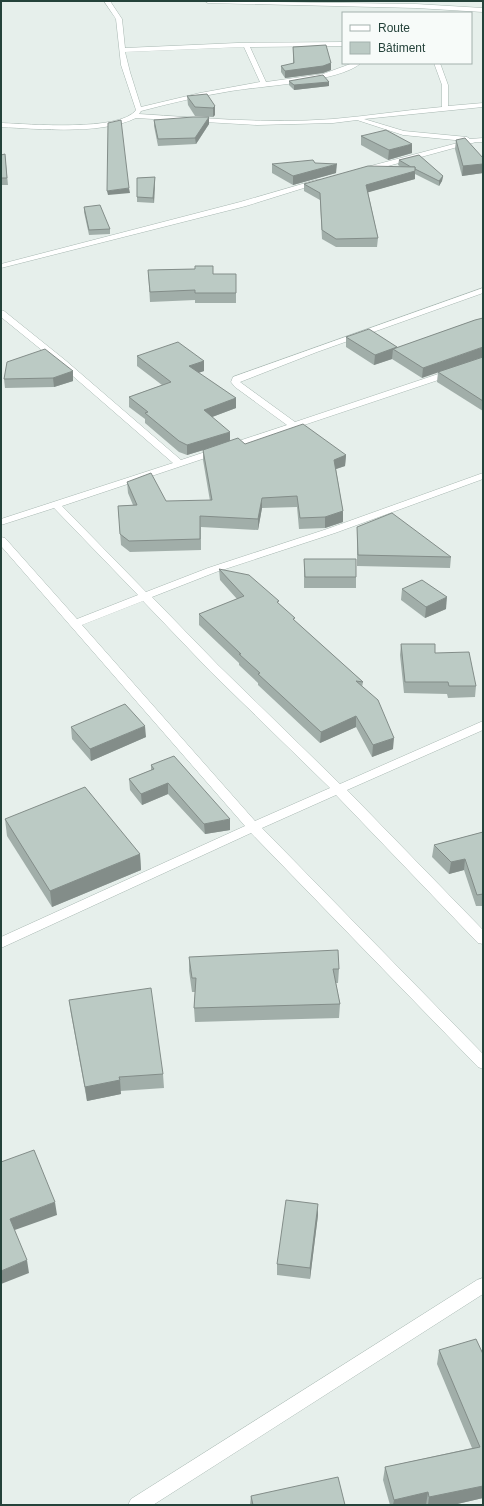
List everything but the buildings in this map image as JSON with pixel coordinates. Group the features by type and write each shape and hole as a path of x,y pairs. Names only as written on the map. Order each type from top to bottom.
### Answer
{"street":[{"path":"107,1 114,9 120,21 123,36 122,50 139,110"},
{"path":"208,1 392,5 483,10"},
{"path":"392,5 405,12"},
{"path":"122,50 246,45 342,44"},
{"path":"246,45 250,51 263,83"},
{"path":"135,116 139,110 183,98 263,83 326,76 356,64"},
{"path":"437,64 445,85 445,108"},
{"path":"1,125 88,126 117,123 135,116 256,122 333,121 483,105"},
{"path":"351,118 367,121 403,133 479,140"},
{"path":"357,172 479,140"},
{"path":"1,266 243,204 324,180"},
{"path":"293,425 238,386 235,382 236,380 314,350 483,290"},
{"path":"1,313 62,362 180,464"},
{"path":"1,522 180,464 483,362"},
{"path":"74,624 212,570 331,531 483,476"},
{"path":"56,505 214,668 338,789 483,939"},
{"path":"1,540 253,827 483,1063"},
{"path":"1,943 253,827 483,725"},
{"path":"137,1505 483,1285"}]}
